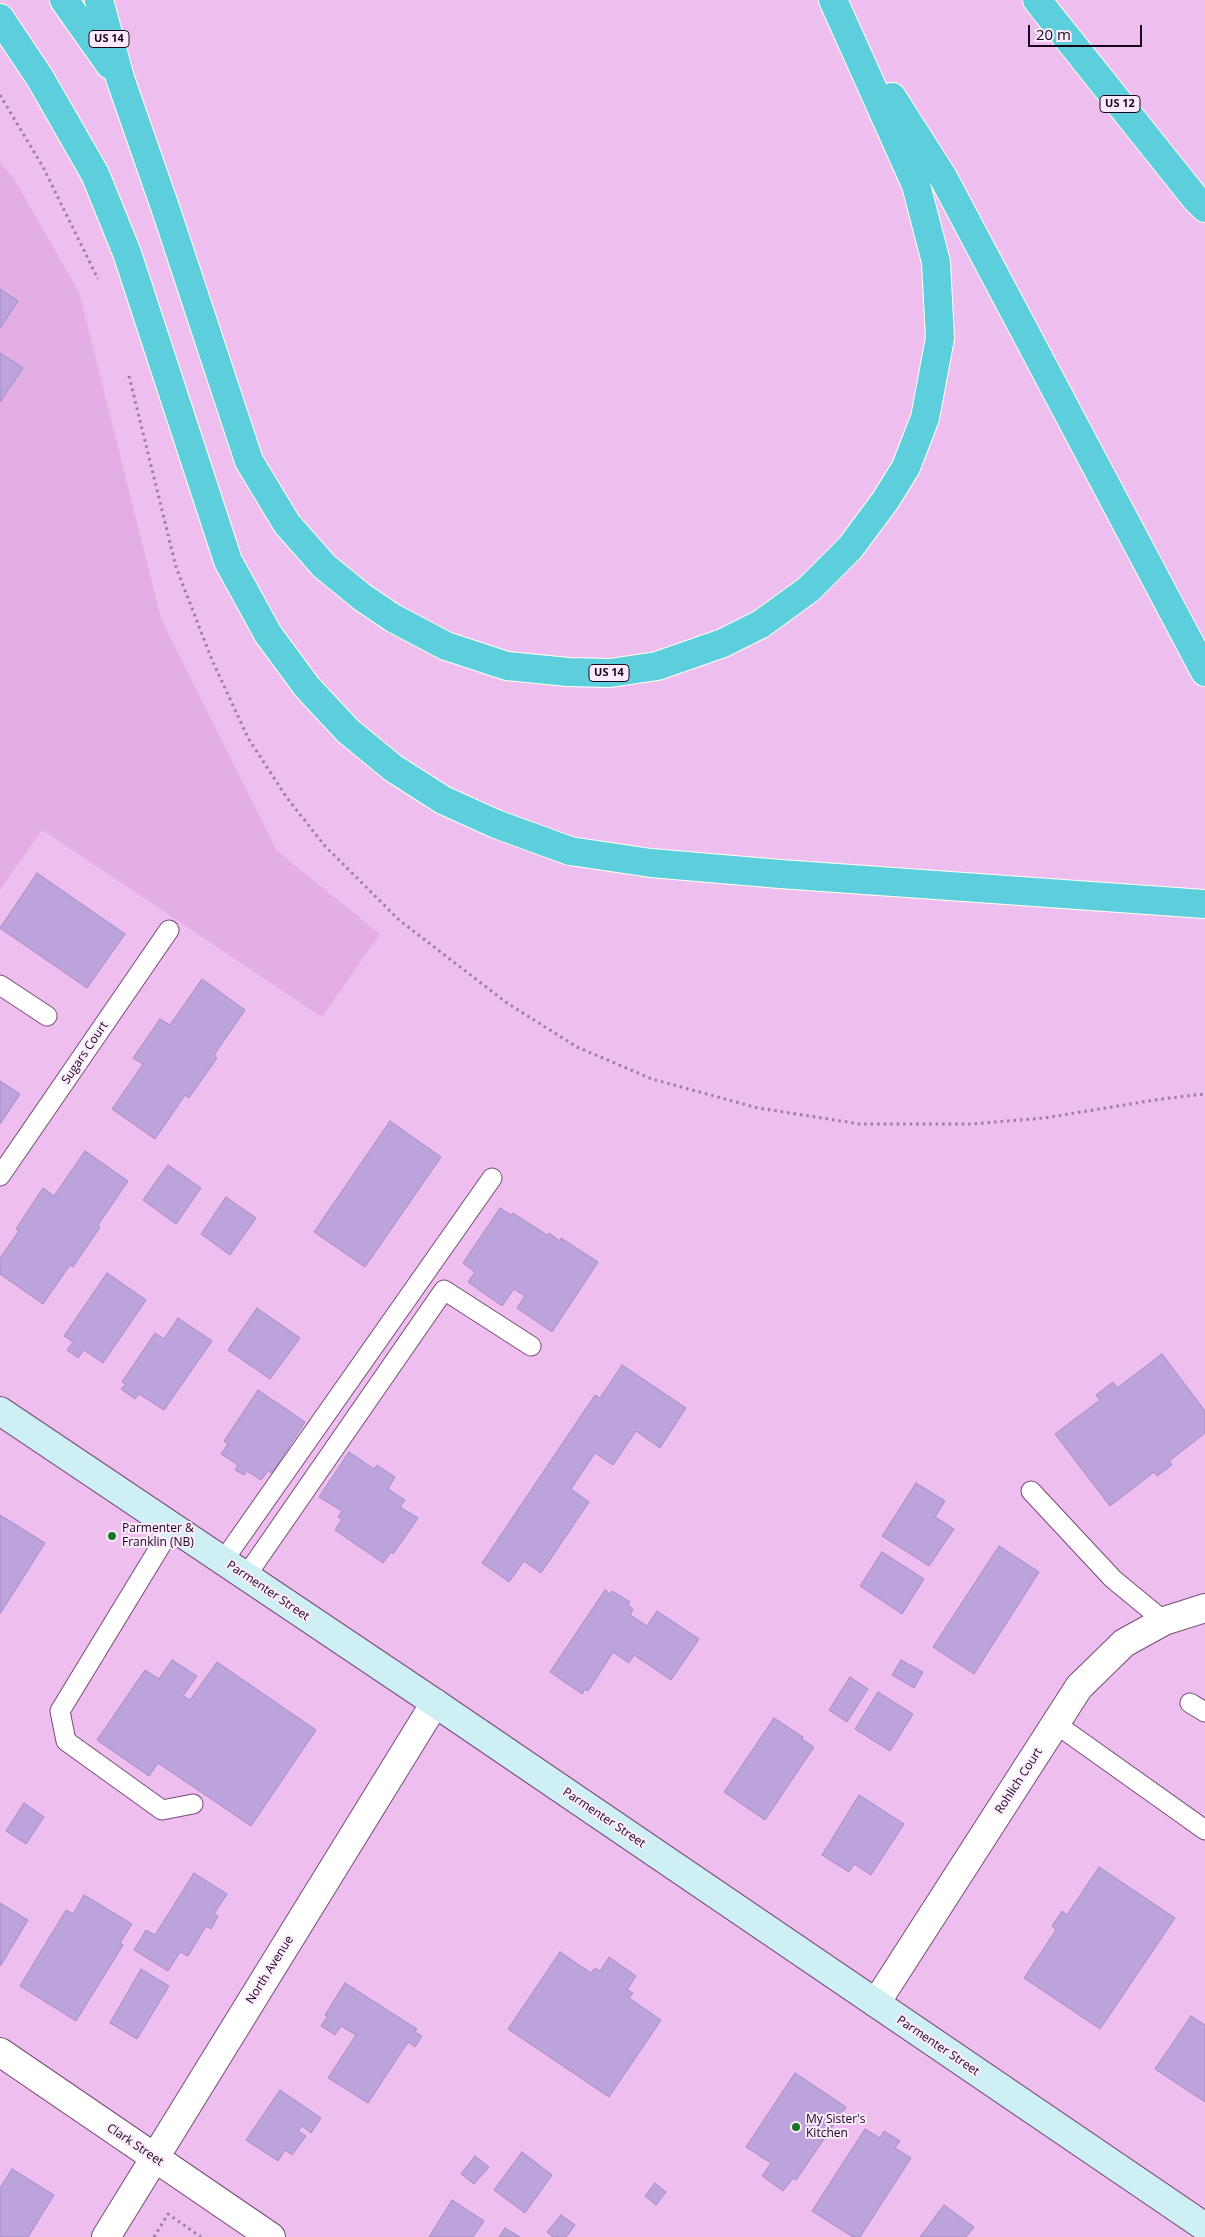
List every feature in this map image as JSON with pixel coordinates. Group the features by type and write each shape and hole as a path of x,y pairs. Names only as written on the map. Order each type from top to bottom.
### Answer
{"highway":[{"path":"64,0 120,78"},
{"name":"US 14","path":"99,0 120,78 167,212 249,461 287,524 324,566 362,597 393,618 446,646 507,666 568,672 610,673 658,666 723,643 761,624 809,589 850,548 885,501 906,467 925,418 940,338 936,262 916,185 838,10"},
{"name":"US 12","path":"1037,0 1205,208"},
{"path":"838,10 942,177 1205,672"},
{"path":"0,18 40,78 95,174 130,262 228,561 268,634 306,687 348,731 392,768 444,800 496,824 570,851 681,866 1202,904"}],"street":[{"name":"Parmenter Street","path":"0,1411 435,1702 1205,2227"},
{"name":"Rohlich Court","path":"876,2003 1079,1687 1124,1643 1164,1621 1205,1608"},
{"name":"North Avenue","path":"106,2237 435,1702"},
{"name":"Clark Street","path":"0,2052 271,2237"}],"lane":[{"name":"Sugars Court","path":"0,1176 169,930"},
{"path":"0,984 47,1016"},
{"path":"223,1561 492,1178"},
{"path":"246,1576 444,1290 531,1346"},
{"path":"1031,1491 1113,1579 1164,1621"},
{"path":"172,1527 60,1711 66,1741 162,1810 193,1804"},
{"path":"1056,1724 1205,1830"}],"path":[{"path":"154,2237 168,2214 201,2237"}],"shaded area":[{"path":"0,163 13,177 79,292 161,619 277,851 380,934 322,1017 42,830 0,890"}],"building":[{"path":"0,289 18,301 0,328"},
{"path":"0,353 23,368 0,402"},
{"path":"37,873 125,934 87,988 0,928"},
{"path":"202,979 245,1010 214,1055 217,1058 189,1098 185,1095 155,1139 112,1109 143,1064 133,1058 160,1019 170,1025"},
{"path":"0,1081 20,1094 0,1124"},
{"path":"390,1121 441,1157 365,1267 314,1232"},
{"path":"85,1151 128,1181 98,1225 100,1227 73,1267 70,1265 43,1304 0,1274 0,1258 19,1231 16,1229 43,1188 54,1196"},
{"path":"168,1165 201,1188 176,1224 143,1200"},
{"path":"226,1197 256,1218 230,1255 201,1234"},
{"path":"500,1208 511,1215 513,1213 547,1235 549,1233 560,1241 561,1238 598,1262 552,1332 517,1308 525,1296 514,1289 502,1306 468,1282 475,1272 463,1263"},
{"path":"107,1273 146,1300 103,1363 84,1350 78,1358 67,1350 73,1342 64,1336"},
{"path":"257,1308 300,1338 270,1379 228,1350"},
{"path":"178,1318 212,1341 164,1410 139,1394 135,1399 121,1389 126,1384 122,1382 155,1333 164,1339"},
{"path":"1162,1354 1205,1411 1205,1433 1169,1461 1172,1465 1157,1476 1154,1472 1110,1506 1055,1434 1100,1400 1096,1395 1113,1382 1117,1388"},
{"path":"622,1365 686,1408 660,1448 636,1431 613,1465 595,1453 571,1489 589,1502 541,1573 524,1561 509,1582 482,1563 595,1395 600,1398"},
{"path":"258,1390 305,1422 272,1473 268,1471 261,1480 247,1471 244,1475 235,1470 238,1465 221,1454 228,1444 224,1441"},
{"path":"349,1452 374,1469 377,1465 395,1477 388,1489 405,1500 400,1507 418,1518 393,1554 391,1552 383,1563 335,1530 342,1519 338,1517 342,1511 319,1497"},
{"path":"916,1483 945,1501 935,1517 954,1529 929,1566 882,1536"},
{"path":"0,1515 45,1543 0,1614"},
{"path":"999,1546 1039,1572 974,1674 933,1647"},
{"path":"882,1552 924,1579 902,1614 860,1586"},
{"path":"605,1590 610,1594 612,1591 630,1602 628,1605 633,1609 630,1615 647,1626 657,1611 699,1639 671,1680 634,1655 629,1663 613,1652 588,1691 585,1689 582,1694 550,1672"},
{"path":"172,1660 197,1676 183,1696 190,1700 217,1662 316,1730 251,1826 158,1763 149,1776 97,1740 145,1670 159,1679"},
{"path":"901,1660 923,1672 914,1688 892,1675"},
{"path":"850,1677 868,1689 847,1722 829,1710"},
{"path":"878,1692 913,1714 890,1751 855,1729"},
{"path":"774,1718 803,1737 802,1739 814,1747 765,1820 724,1792"},
{"path":"859,1795 904,1824 871,1875 854,1864 849,1872 822,1855"},
{"path":"24,1803 44,1817 26,1844 6,1831"},
{"path":"1099,1867 1175,1918 1100,2029 1024,1978 1056,1930 1052,1926 1062,1911 1067,1915"},
{"path":"194,1873 227,1894 214,1914 218,1916 211,1929 206,1926 188,1956 180,1952 168,1971 134,1950 146,1930 155,1935"},
{"path":"84,1895 132,1924 120,1943 123,1945 76,2021 20,1986 66,1910 73,1914"},
{"path":"0,1903 28,1920 1,1965 0,1965"},
{"path":"560,1952 591,1973 595,1968 600,1971 609,1957 636,1976 627,1990 633,1993 629,1998 661,2020 609,2097 508,2029"},
{"path":"141,1969 169,1986 137,2039 110,2023"},
{"path":"345,1983 417,2029 415,2032 422,2036 415,2047 408,2042 368,2103 328,2078 356,2035 341,2026 335,2035 321,2026 327,2017 325,2015"},
{"path":"1191,2016 1205,2025 1205,2102 1155,2069"},
{"name":"My Sister's Kitchen","path":"795,2073 846,2107 796,2180 793,2178 783,2191 762,2176 771,2163 746,2147"},
{"path":"280,2090 321,2118 311,2133 302,2126 298,2131 306,2136 292,2155 285,2150 278,2161 246,2140"},
{"path":"865,2129 880,2138 884,2131 900,2141 895,2148 911,2158 860,2237 853,2237 812,2211"},
{"path":"522,2152 552,2175 525,2213 494,2190"},
{"path":"475,2156 489,2167 474,2184 461,2174"},
{"path":"12,2169 54,2195 28,2237 0,2237 0,2188"},
{"path":"655,2183 666,2192 656,2205 645,2196"},
{"path":"452,2200 484,2221 473,2237 429,2237"},
{"path":"944,2205 974,2227 966,2237 920,2237"},
{"path":"561,2215 575,2225 566,2237 553,2237 547,2232"},
{"path":"505,2228 520,2237 499,2237"}],"place":[{"name":"Parmenter & Franklin (NB)","path":"112,1536"},
{"name":"My Sister's Kitchen","path":"796,2127"}]}
